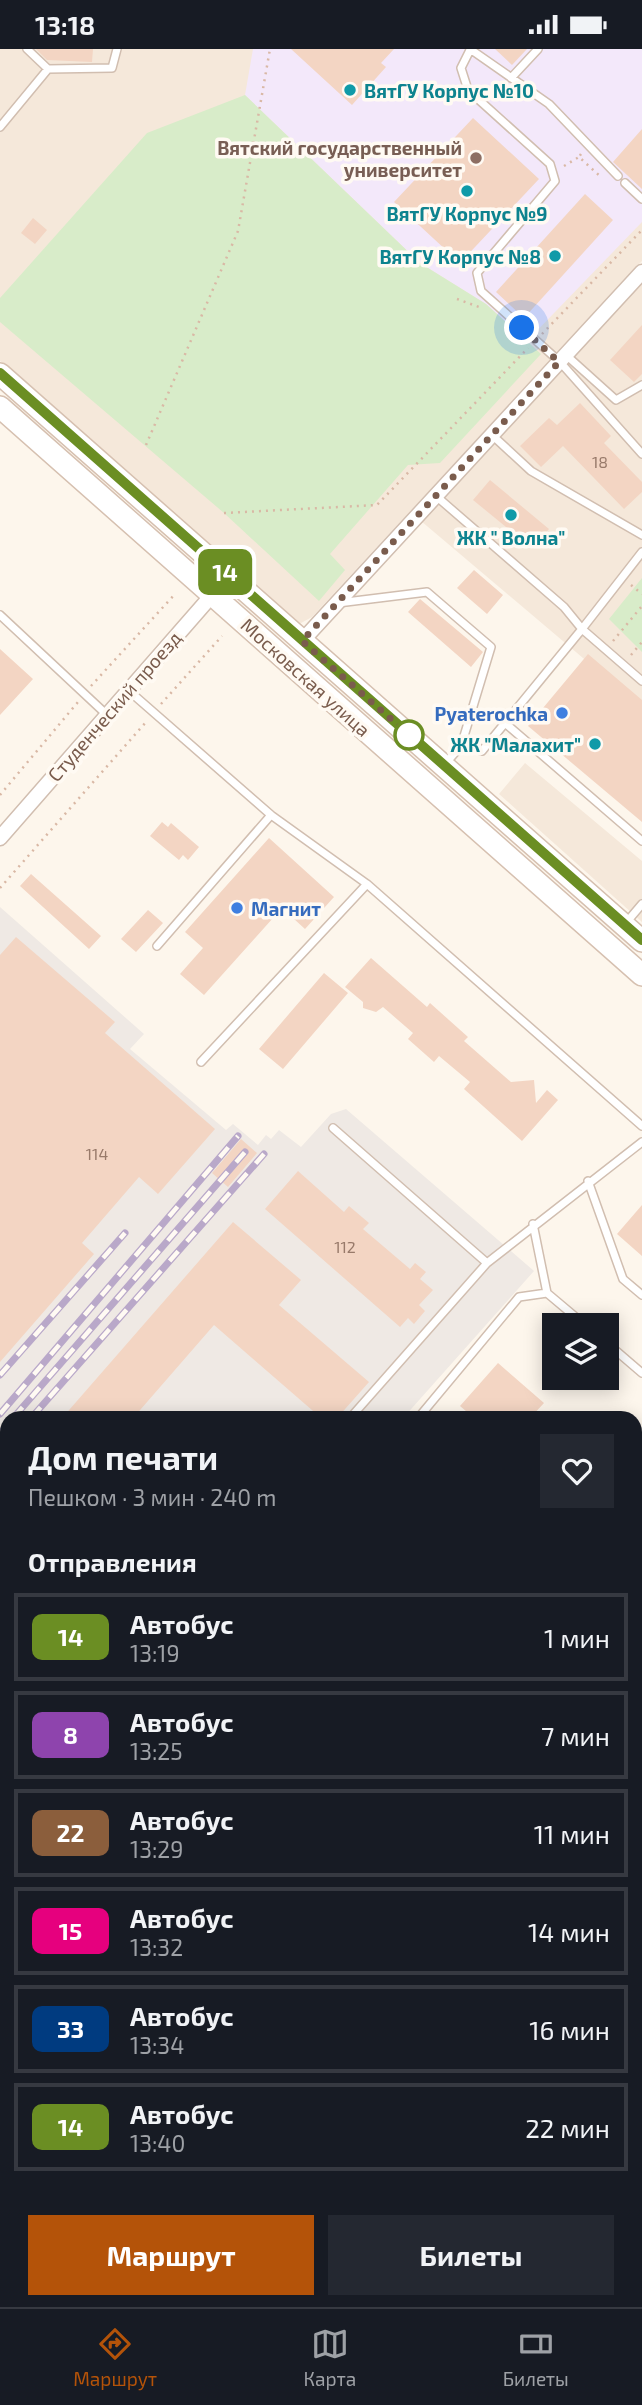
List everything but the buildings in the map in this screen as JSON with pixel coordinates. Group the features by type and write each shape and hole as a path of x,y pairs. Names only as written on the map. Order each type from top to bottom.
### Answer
{"main road":[{"name":"Московская улица","path":"0,373 642,940"},
{"name":"Московская улица","path":"0,407 642,975"},
{"name":"Студенческий проезд","path":"213,594 229,575"}],"street":[{"path":"302,641 642,272"},
{"name":"Студенческий проезд","path":"2,830 213,594"}],"lane":[{"path":"27,49 48,69 112,68 117,49"},
{"path":"618,176 549,104 470,49 461,68 468,90 550,164 554,172 553,187 477,273 481,291 536,341 563,358 616,400 642,385"},
{"path":"511,78 538,49"},
{"path":"0,127 48,69"},
{"path":"625,183 642,199"},
{"path":"563,358 642,454"},
{"path":"492,435 531,471 642,535"},
{"path":"436,496 564,607 582,629 642,681"},
{"path":"461,746 482,751 642,552"},
{"path":"336,603 427,592 491,647 461,746 444,766"},
{"path":"0,615 106,714"},
{"path":"128,690 271,815 367,884 642,1126"},
{"path":"505,723 642,841"},
{"path":"157,946 271,815"},
{"path":"201,1062 367,884"},
{"path":"624,925 642,904"},
{"path":"333,1128 487,1263"},
{"path":"356,1411 487,1263 588,1181 642,1142"},
{"path":"588,1181 623,1279 642,1295"},
{"path":"533,1224 547,1293 571,1313"},
{"path":"424,1411 519,1297 547,1293"},
{"path":"619,1353 642,1373"}],"path":[{"path":"146,445 237,231 270,49"},
{"path":"554,172 579,157"},
{"path":"224,513 377,505 642,230"},
{"path":"622,578 642,594"},
{"path":"606,649 642,606"},
{"path":"0,888 222,636"},
{"path":"623,664 642,642"}],"shaded area":[{"path":"0,49 642,49 642,261 312,617 301,623 293,621 0,361"},
{"name":"Вятский государственный университет","path":"253,49 642,49 642,222 527,341 486,304 420,263 245,95"},
{"path":"642,283 642,708 421,521"},
{"path":"525,763 642,861 642,922 499,794"},
{"path":"0,907 144,1034 130,1049 226,1130 233,1124 258,1145 266,1135 271,1139 279,1130 301,1147 331,1114 346,1109 534,1271 409,1411 0,1411"}],"green space":[{"path":"245,95 420,263 486,304 541,354 440,463 408,465 330,554 345,570 319,601 224,513 0,322 0,298 147,133"},
{"path":"642,578 642,652 609,619"}],"railway":[{"path":"3,1411 238,1136"},
{"path":"19,1411 245,1152"},
{"path":"37,1411 264,1154"},
{"path":"0,1375 125,1233"}],"bus line":[{"name":"14","path":"0,373 642,940"}],"place":[{"name":"ВятГУ Корпус №10","path":"350,90"},
{"name":"Вятский государственный университет","path":"476,158"},
{"name":"ВятГУ Корпус №9","path":"467,191"},
{"name":"ВятГУ Корпус №8","path":"555,256"},
{"name":"ЖК \" Волна\"","path":"511,515"},
{"name":"Pyaterochka","path":"562,713"},
{"name":"ЖК \"Малахит\"","path":"595,744"},
{"name":"Магнит","path":"237,908"}],"route":[{"path":"409,735 302,641 559,362 522,328"}]}
